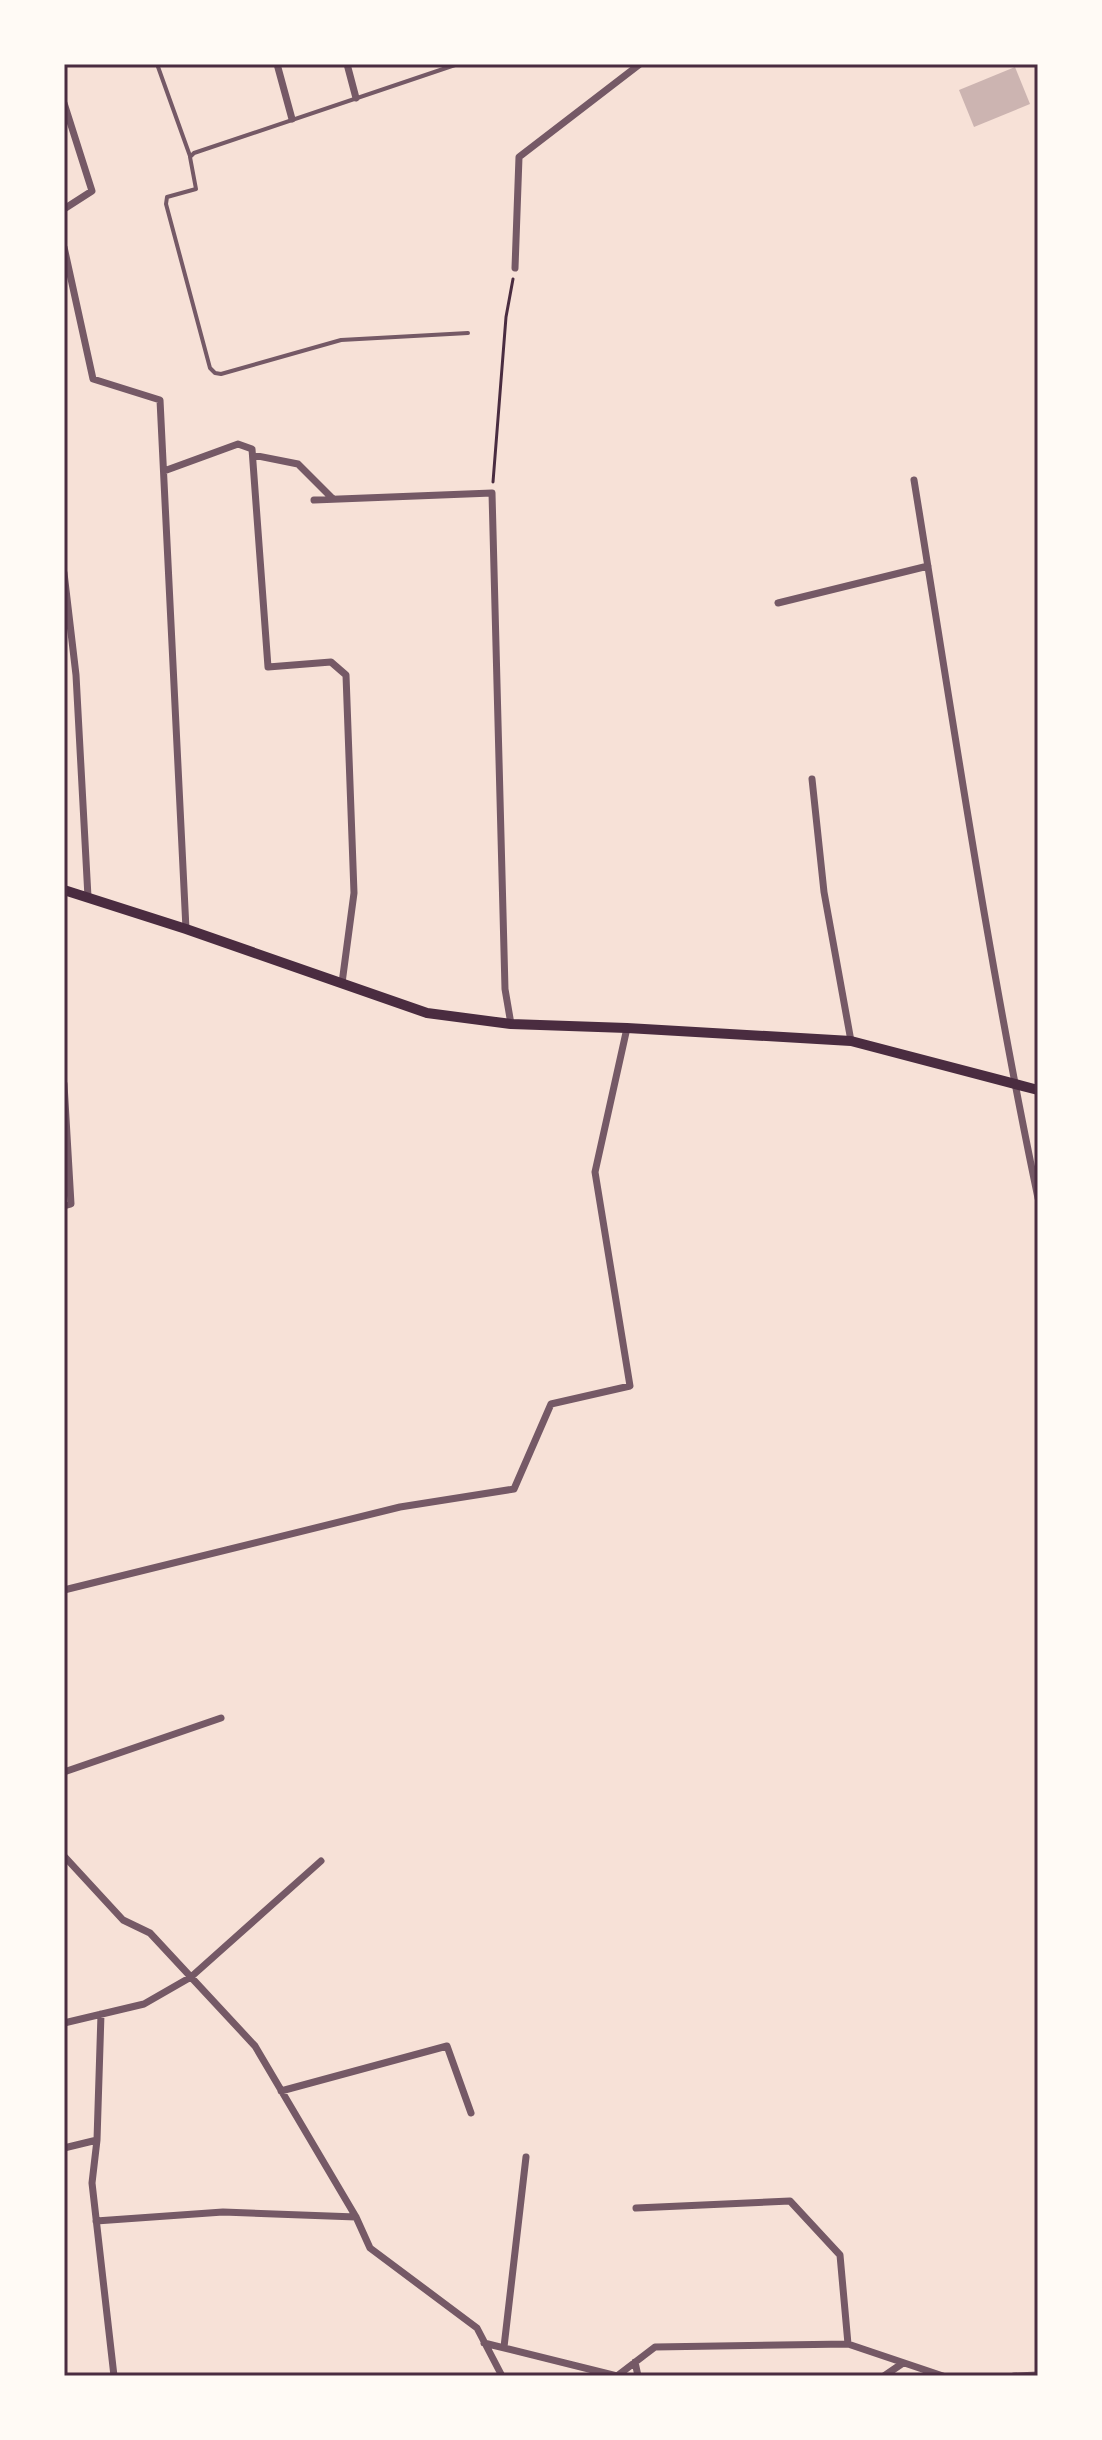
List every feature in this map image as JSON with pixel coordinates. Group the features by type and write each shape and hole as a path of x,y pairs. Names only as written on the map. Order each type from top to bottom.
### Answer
{"main road":[{"path":"64,890 427,1013 511,1024 851,1041 1038,1090"}],"street":[{"path":"277,64 292,119"},
{"path":"347,64 356,98"},
{"path":"515,268 519,157 640,64"},
{"path":"64,103 92,191 64,209"},
{"path":"64,247 93,379 160,400 186,929"},
{"path":"164,471 238,444 252,449 268,667 331,662 346,675 354,893 342,983"},
{"path":"253,455 298,464 333,499"},
{"path":"914,480 1014,1085 1038,1198"},
{"path":"314,500 492,493 505,989 511,1024"},
{"path":"778,603 928,566"},
{"path":"64,573 76,675 88,897"},
{"path":"812,779 824,892 851,1041"},
{"path":"64,1590 400,1507 514,1489 551,1404 630,1386 595,1172 627,1028"},
{"path":"64,1084 71,1204 64,1206"},
{"path":"64,1772 221,1718"},
{"path":"64,1856 123,1920 150,1933 255,2046 356,2217 370,2248 477,2328 502,2376"},
{"path":"64,2023 144,2004 191,1977 321,1861"},
{"path":"101,2014 97,2140 92,2183 114,2376"},
{"path":"281,2091 447,2046 471,2113"},
{"path":"64,2148 97,2140"},
{"path":"504,2347 526,2157"},
{"path":"636,2208 790,2201 840,2255 848,2344"},
{"path":"96,2221 223,2212 356,2217"},
{"path":"484,2343 617,2376 655,2347 848,2344 943,2376"},
{"path":"635,2362 638,2376"},
{"path":"884,2376 903,2363"},
{"path":"1014,2376 1038,2375"}],"lane":[{"path":"157,64 190,157 196,189 167,197 166,204 210,368 215,373 221,374 341,340 468,333"},
{"path":"190,157 194,153 455,65"}],"path":[{"path":"492,493 506,317 515,268"}],"building":[{"path":"1015,67 1030,104 974,127 959,90"}]}
